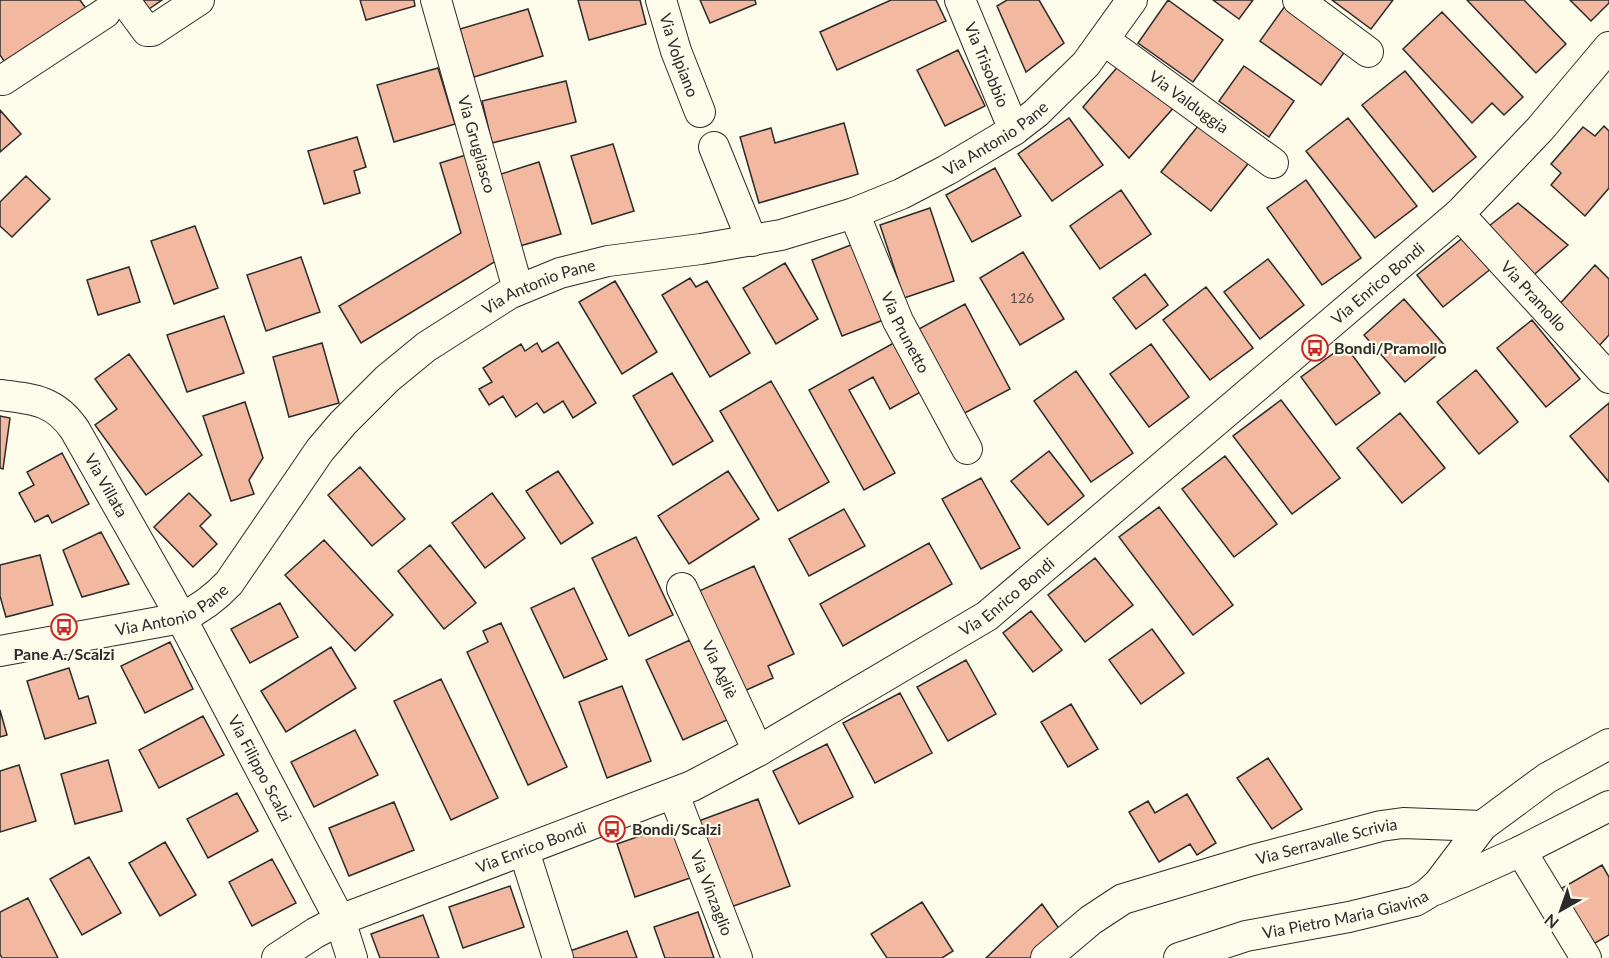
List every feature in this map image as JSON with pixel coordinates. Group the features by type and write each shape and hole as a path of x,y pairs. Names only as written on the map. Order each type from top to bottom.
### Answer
{"street":[{"path":"0,79 3,80 115,6 147,31 152,31 199,0"},
{"name":"Via Grugliasco","path":"436,0 518,289"},
{"name":"Via Volpiano","path":"661,0 676,51 700,112"},
{"name":"Via Trisobbio","path":"960,0 1014,130"},
{"name":"Via Antonio Pane","path":"0,651 180,618 207,604 229,583 320,450 343,423 387,379 426,347 518,289 560,273 608,261 752,241 799,230 854,213 926,182 1014,130 1036,113 1086,64 1132,0"},
{"path":"1298,0 1368,51"},
{"name":"Via Valduggia","path":"1104,40 1273,163"},
{"name":"Via Enrico Bondi","path":"277,958 340,920 428,885 674,795 758,751 974,625 1000,606 1459,214 1540,129 1599,78 1609,47"},
{"path":"714,147 752,241"},
{"name":"Via Prunetto","path":"854,213 898,321 967,448"},
{"name":"Via Pramollo","path":"1459,214 1609,378"},
{"name":"Via Villata","path":"0,395 42,402 61,412 69,422 180,618"},
{"name":"Via Agliè","path":"682,588 758,751"},
{"name":"Via Filippo Scalzi","path":"180,618 340,920 352,958"},
{"path":"1482,826 1547,778 1606,754"},
{"name":"Via Vinzaglio","path":"674,795 737,958"},
{"path":"1427,894 1521,851 1609,806"},
{"name":"Via Serravalle Scrivia","path":"1046,958 1091,920 1123,899 1253,860 1381,826 1403,823 1482,826"},
{"name":"Via Pietro Maria Giavina","path":"1179,958 1246,936 1349,917 1415,901 1439,883 1482,826"},
{"path":"524,851 558,958"},
{"path":"1521,851 1586,958"}],"building":[{"path":"0,0 80,0 87,10 6,64 0,55"},
{"path":"143,0 162,0 149,9"},
{"path":"360,0 414,0 415,6 366,20"},
{"path":"578,0 640,0 646,24 589,40"},
{"path":"700,0 755,0 756,4 710,23"},
{"path":"891,0 936,0 946,21 837,70 820,32"},
{"path":"1007,0 1039,0 1064,43 1026,72 997,6"},
{"path":"1168,0 1223,40 1193,82 1138,43"},
{"path":"1213,0 1253,0 1239,19"},
{"path":"1332,0 1393,0 1371,29"},
{"path":"1467,0 1524,0 1566,44 1536,73"},
{"path":"1570,0 1609,0 1609,3 1591,21"},
{"path":"1285,6 1346,50 1321,85 1260,41"},
{"path":"528,9 543,56 474,77 460,29"},
{"path":"1442,12 1523,97 1504,115 1492,103 1472,123 1403,49"},
{"path":"958,50 985,106 945,126 917,70"},
{"path":"1121,63 1176,105 1129,158 1083,107"},
{"path":"1244,66 1294,101 1269,137 1219,101"},
{"path":"438,68 455,124 394,142 377,85"},
{"path":"1405,71 1476,157 1433,192 1362,105"},
{"path":"566,81 576,122 492,143 482,101"},
{"path":"0,110 21,134 0,152"},
{"path":"1069,118 1103,165 1052,201 1018,154"},
{"path":"1348,118 1417,206 1375,238 1306,151"},
{"path":"1202,121 1251,160 1211,211 1161,172"},
{"path":"844,123 858,174 759,203 740,137 771,128 775,143"},
{"path":"1604,126 1609,131 1609,188 1585,216 1551,185 1561,173 1551,164 1583,127 1595,136"},
{"path":"357,137 366,167 354,171 360,193 324,204 308,151"},
{"path":"613,144 634,211 592,224 571,156"},
{"path":"466,155 496,261 361,343 339,306 461,233 440,163"},
{"path":"539,162 561,234 520,246 498,175"},
{"path":"995,168 1021,216 972,242 946,195"},
{"path":"26,176 50,199 12,237 0,226 0,202"},
{"path":"1306,180 1361,258 1322,285 1267,208"},
{"path":"1121,190 1151,234 1100,269 1070,226"},
{"path":"1518,203 1568,245 1528,280 1484,230"},
{"path":"930,208 954,281 904,298 880,225"},
{"path":"195,226 218,288 174,304 151,241"},
{"path":"1465,236 1492,268 1443,307 1417,275"},
{"path":"856,243 886,319 842,336 812,260"},
{"path":"1023,252 1064,319 1020,345 980,278"},
{"path":"301,257 320,312 266,331 247,275"},
{"path":"1268,259 1304,305 1260,339 1224,292"},
{"path":"785,263 818,319 776,344 743,288"},
{"path":"1595,265 1609,279 1609,335 1598,347 1556,308"},
{"path":"129,267 140,302 98,315 87,280"},
{"path":"1145,274 1168,305 1136,329 1113,298"},
{"path":"690,278 696,287 707,281 750,353 710,377 662,295"},
{"path":"615,281 657,352 622,374 579,302"},
{"path":"1206,287 1253,348 1210,380 1163,320"},
{"path":"1404,299 1446,347 1405,382 1364,335"},
{"path":"965,304 1010,389 963,414 917,330"},
{"path":"224,316 244,373 187,392 167,335"},
{"path":"1532,320 1580,379 1546,407 1497,348"},
{"path":"899,340 926,389 890,409 873,377 849,390 895,473 864,490 809,390"},
{"path":"558,342 596,403 573,418 563,401 544,413 537,403 516,417 503,396 489,405 479,389 492,382 483,368 521,344 525,351 537,343 542,352"},
{"path":"322,343 339,403 289,417 273,357"},
{"path":"1151,344 1189,397 1149,427 1110,374"},
{"path":"1345,345 1380,393 1336,425 1301,377"},
{"path":"129,354 202,455 146,495 95,425 117,409 95,379"},
{"path":"1476,370 1518,422 1479,454 1437,402"},
{"path":"1076,371 1133,453 1091,482 1034,401"},
{"path":"672,373 713,441 673,465 633,396"},
{"path":"771,381 829,482 778,511 720,411"},
{"path":"1281,400 1340,478 1292,514 1233,436"},
{"path":"245,402 263,458 249,480 254,494 231,501 203,416"},
{"path":"1609,403 1609,482 1570,436"},
{"path":"1400,413 1445,468 1402,503 1357,448"},
{"path":"0,416 10,418 3,469 0,468"},
{"path":"1049,451 1084,496 1048,525 1011,481"},
{"path":"62,453 89,504 52,523 48,515 35,522 19,493 34,485 27,472"},
{"path":"1225,456 1277,524 1234,557 1182,489"},
{"path":"360,467 405,519 372,546 328,495"},
{"path":"558,471 593,523 561,544 526,491"},
{"path":"728,471 759,519 689,564 658,516"},
{"path":"981,478 1020,548 981,569 942,499"},
{"path":"189,493 211,515 200,526 217,544 193,567 154,527"},
{"path":"492,493 525,538 485,568 452,523"},
{"path":"1159,507 1233,605 1193,635 1119,537"},
{"path":"844,509 865,546 809,576 789,539"},
{"path":"101,532 129,584 82,597 63,550"},
{"path":"636,537 673,615 629,636 592,558"},
{"path":"324,540 393,615 355,651 285,575"},
{"path":"929,543 952,584 843,646 820,604"},
{"path":"430,545 476,603 444,629 398,571"},
{"path":"40,555 53,605 6,617 0,596 0,565"},
{"path":"1095,558 1133,605 1085,642 1048,595"},
{"path":"754,566 794,654 768,666 773,678 742,692 697,592"},
{"path":"574,588 607,659 564,678 531,608"},
{"path":"280,603 298,637 250,663 231,629"},
{"path":"1031,611 1062,650 1033,672 1003,633"},
{"path":"501,623 567,767 528,785 467,652 488,642 483,631"},
{"path":"1152,629 1184,673 1141,704 1109,660"},
{"path":"690,640 727,720 683,740 646,660"},
{"path":"170,642 193,689 145,713 121,666"},
{"path":"331,647 356,688 286,732 261,691"},
{"path":"966,660 996,714 948,741 917,687"},
{"path":"69,668 79,699 88,696 96,723 45,739 27,681"},
{"path":"441,679 498,798 451,820 394,701"},
{"path":"622,686 651,761 607,778 579,702"},
{"path":"900,693 932,753 875,783 843,723"},
{"path":"1071,704 1098,749 1068,767 1041,722"},
{"path":"0,710 7,735 0,737"},
{"path":"203,716 224,755 159,788 139,750"},
{"path":"355,730 378,775 314,807 291,762"},
{"path":"827,744 853,797 799,824 773,771"},
{"path":"1268,758 1302,809 1272,829 1237,778"},
{"path":"108,760 122,811 75,824 61,774"},
{"path":"19,765 36,821 0,832 0,771"},
{"path":"237,793 258,831 208,858 187,819"},
{"path":"1187,794 1216,843 1197,855 1190,844 1159,862 1129,812 1148,801 1155,813"},
{"path":"758,799 790,886 728,908 696,822"},
{"path":"394,802 414,850 349,876 329,828"},
{"path":"671,825 690,878 635,897 617,844"},
{"path":"165,842 196,895 160,916 129,863"},
{"path":"89,857 121,913 82,935 50,879"},
{"path":"272,859 296,903 252,926 229,882"},
{"path":"1602,865 1609,877 1609,935 1590,946 1557,891"},
{"path":"510,886 524,927 463,948 449,907"},
{"path":"28,898 58,958 2,958 0,954 0,912"},
{"path":"922,902 953,951 942,958 887,958 871,934"},
{"path":"1042,904 1060,930 1030,958 986,958"},
{"path":"698,912 714,958 665,958 654,927"},
{"path":"423,915 439,958 380,958 371,934"},
{"path":"627,931 637,958 573,958 570,951"}],"place":[{"name":"Bondi/Pramollo","path":"1315,348"},
{"name":"Pane A./Scalzi","path":"64,627"},
{"name":"Bondi/Scalzi","path":"612,829"}]}
